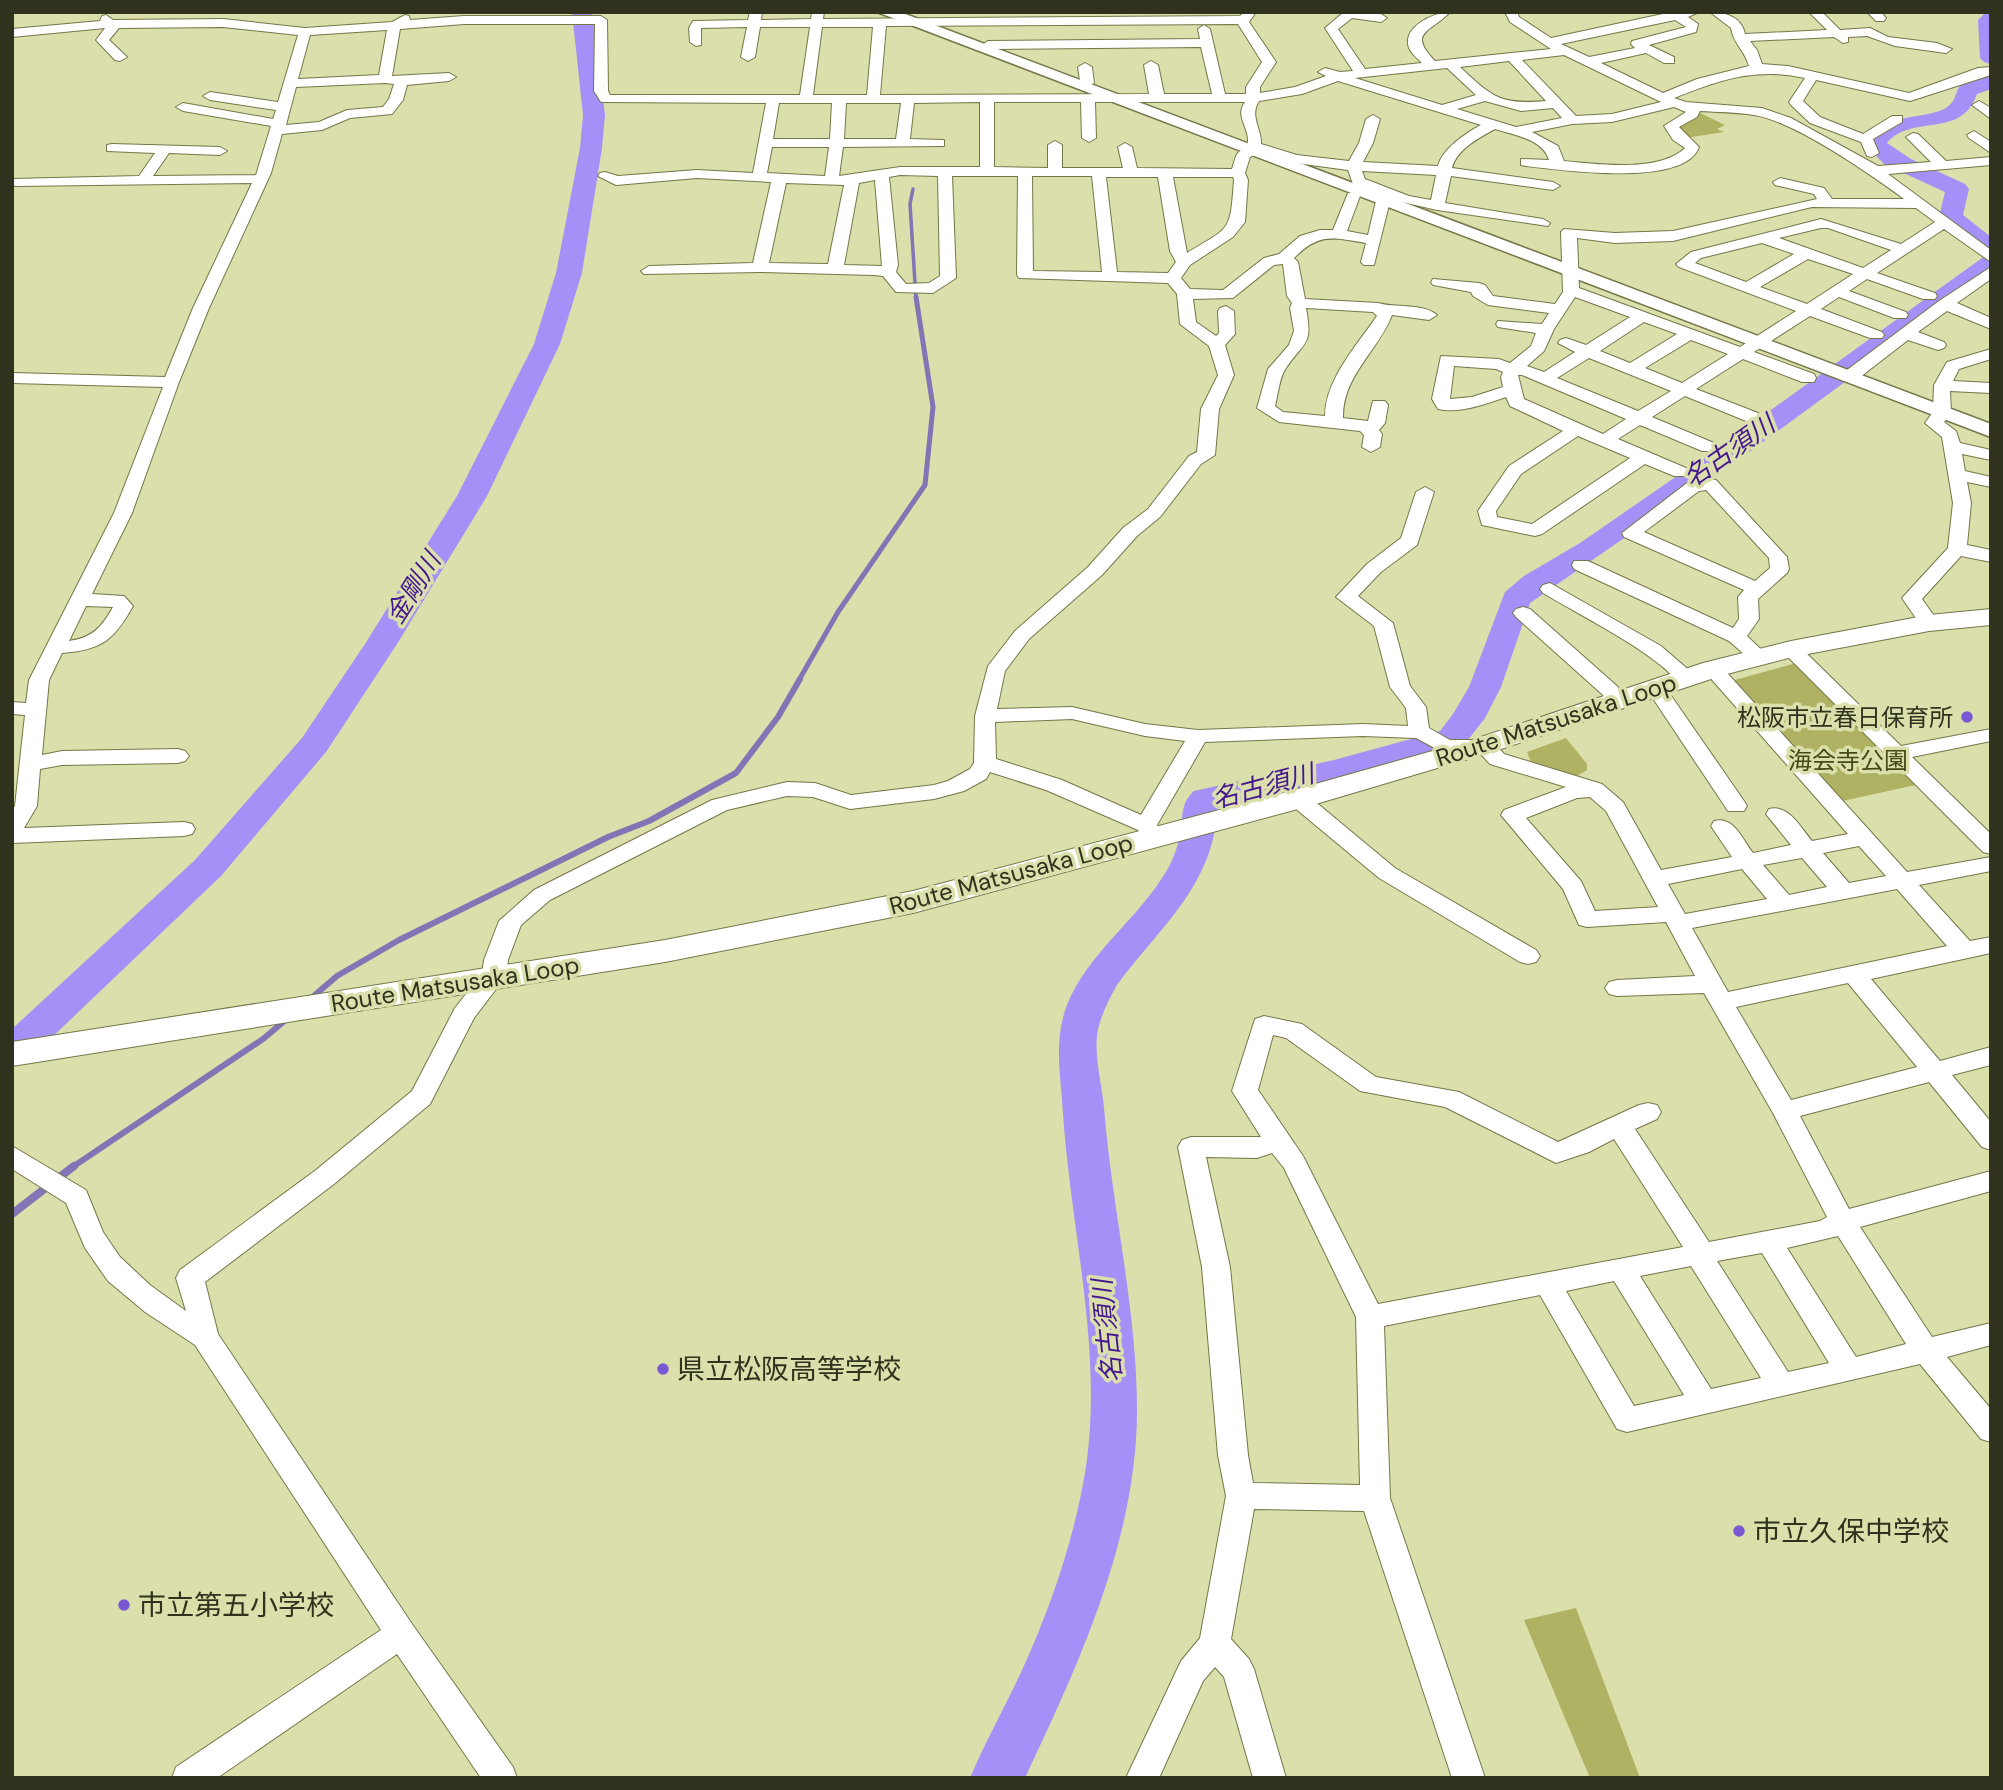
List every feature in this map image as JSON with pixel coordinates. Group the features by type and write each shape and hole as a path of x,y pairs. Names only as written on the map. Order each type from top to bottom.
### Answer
{"main road":[{"name":"Route Matsusaka Loop","path":"12,1054 665,951 914,902 1156,832 1235,816 1485,745 1700,673 1759,657 1929,623 1987,621"}],"street":[{"path":"244,25 252,12"},
{"path":"385,79 394,26 399,25 408,12"},
{"path":"1432,66 1416,49 1413,41 1417,32 1444,12"},
{"path":"1510,12 1514,19 1535,27 1565,51 1668,100 1694,107 1765,112 1786,121 1874,170 1987,255"},
{"path":"1623,12 1638,22"},
{"path":"1551,42 1693,12"},
{"path":"1716,12 1736,25 1739,38 1751,50 1756,68"},
{"path":"1739,38 1782,36 1796,47 1849,45 1815,12"},
{"path":"1362,74 1331,28 1350,13 1381,18"},
{"path":"1669,60 1637,44 1692,29 1692,23 1683,14"},
{"path":"1201,16 1219,97"},
{"path":"912,22 945,17 1246,16 1269,62 1252,87 1248,119 1254,131 1252,151"},
{"path":"18,17 18,31 108,18 307,31 464,20 601,20 601,91 606,99 989,99 1085,92"},
{"path":"873,98 883,17"},
{"path":"696,42 697,24 755,18 883,17 912,22 988,48 1085,92 1113,97 1274,95 1340,76 1565,51"},
{"path":"987,17 988,48"},
{"path":"108,18 114,26 102,40 120,57"},
{"path":"748,57 755,18"},
{"path":"806,98 816,18"},
{"path":"184,829 12,833 26,806 39,680 124,513 171,382 259,179 264,173 307,31"},
{"path":"1837,33 1870,32 1877,39 1935,45 1946,49"},
{"path":"988,48 1208,43"},
{"path":"1586,62 1648,49"},
{"path":"1513,58 1572,120"},
{"path":"1450,64 1485,97 1521,107 1557,104"},
{"path":"1151,65 1155,93 1159,97"},
{"path":"1084,68 1089,138"},
{"path":"1514,131 1572,120 1612,118 1668,100 1702,82 1756,68 1779,68 1910,97 1987,71"},
{"path":"1318,69 1368,88 1547,143 1553,149 1557,165 1548,205"},
{"path":"1617,77 1643,71"},
{"path":"1813,75 1796,100 1799,105 1815,120 1867,140 1875,161 1874,170"},
{"path":"290,83 385,79 401,81 449,77"},
{"path":"1922,77 1953,82"},
{"path":"183,107 279,127 323,126 347,114 387,111 396,100 401,81"},
{"path":"198,95 283,107"},
{"path":"1274,95 1278,111"},
{"path":"1113,97 1991,431"},
{"path":"1441,109 1485,97"},
{"path":"831,181 837,143 839,98"},
{"path":"902,143 908,98"},
{"path":"759,178 773,99"},
{"path":"987,171 986,104 989,99"},
{"path":"1745,109 1761,106 1791,109 1799,105"},
{"path":"1979,105 1991,115"},
{"path":"1526,162 1631,168 1659,165 1685,158 1692,147 1678,138 1671,126 1692,114 1694,107"},
{"path":"1373,119 1366,143 1354,166 1358,181 1405,200 1437,206 1548,205"},
{"path":"1867,140 1884,125 1897,119"},
{"path":"1437,206 1447,159 1474,134 1491,126"},
{"path":"1974,135 1991,149"},
{"path":"1913,137 1941,164"},
{"path":"764,143 939,143"},
{"path":"1055,145 1055,172"},
{"path":"1125,147 1131,173"},
{"path":"112,148 220,150"},
{"path":"1173,278 1184,262 1228,234 1238,222 1241,180 1238,173 1244,155 1258,148 1296,159 1354,166 1445,171 1548,205 1569,232 1571,292 1546,329 1538,348 1512,370 1509,377 1516,402 1680,472"},
{"path":"144,179 164,149"},
{"path":"1874,170 1991,161"},
{"path":"605,176 616,181 697,174 831,181 882,176 900,170 1098,174 1238,173"},
{"path":"649,271 760,267 888,272 902,289 933,288 948,278 945,171"},
{"path":"1025,172 1025,275 1173,278"},
{"path":"1098,174 1110,277"},
{"path":"1166,174 1178,251 1184,262"},
{"path":"882,176 890,265 888,272"},
{"path":"16,182 259,179"},
{"path":"760,267 779,180"},
{"path":"835,269 852,180"},
{"path":"1780,182 1819,191 1827,202"},
{"path":"1338,236 1353,197"},
{"path":"1369,262 1384,201"},
{"path":"1569,232 1631,238 1672,236 1725,226 1800,205 1827,202 1920,204"},
{"path":"1876,335 1684,264 1696,255 1821,223 1902,249"},
{"path":"1605,440 1944,223"},
{"path":"1725,226 1929,296"},
{"path":"1185,294 1227,295 1269,261 1284,258 1298,248 1302,240 1313,235 1374,240"},
{"path":"1747,288 1806,253"},
{"path":"1284,258 1290,262 1295,296 1300,303"},
{"path":"1842,374 1991,272"},
{"path":"501,1778 401,1634 205,1337 196,1292 190,1278 325,1177 421,1097 464,1014 494,976 496,960 511,921 542,895 720,806 788,789 815,790 849,802 934,792 956,786 978,774 985,762 985,716 995,670 1022,635 1095,571 1130,532 1154,513 1195,460 1206,455 1210,409 1226,375 1217,344 1188,324 1185,294 1173,278"},
{"path":"1439,282 1479,288 1479,293 1488,300 1560,310"},
{"path":"1836,291 1900,315"},
{"path":"1571,292 1582,293 1808,378"},
{"path":"1300,303 1378,308 1385,316 1340,386 1333,414 1334,422"},
{"path":"1300,303 1298,308 1301,331 1297,346 1276,369 1266,408 1279,417 1365,426 1370,438 1378,405"},
{"path":"1945,304 1991,324"},
{"path":"1381,312 1391,310 1429,315"},
{"path":"1217,344 1227,334 1226,311"},
{"path":"1546,378 1642,316"},
{"path":"1504,324 1546,329"},
{"path":"1905,333 1938,345"},
{"path":"1632,369 1689,334"},
{"path":"1566,343 1752,417"},
{"path":"1929,623 1912,598 1957,549 1962,503 1950,435 1934,423 1942,413 1942,385 1953,366 1991,354"},
{"path":"1511,390 1465,404 1444,405 1441,399 1447,359 1499,364 1512,370 1524,370 1708,447"},
{"path":"12,378 171,382"},
{"path":"1942,385 1991,388"},
{"path":"1576,429 1515,470 1487,511 1489,521 1535,530 1643,457"},
{"path":"1952,446 1991,455"},
{"path":"1957,474 1991,482"},
{"path":"1737,637 1749,619 1748,597 1755,588 1780,569 1778,557 1710,484 1693,487 1631,533 1755,588"},
{"path":"1419,731 1416,707 1400,687 1383,623 1346,597 1374,568 1410,541 1425,492"},
{"path":"1957,549 1991,556"},
{"path":"1581,565 1737,637 1759,657"},
{"path":"1550,589 1654,650 1700,673 1865,838 1965,951"},
{"path":"55,648 85,646 108,633 123,606 117,600 80,600"},
{"path":"1523,613 1611,691 1618,701"},
{"path":"1791,649 1988,839"},
{"path":"1656,688 1736,806"},
{"path":"12,708 37,709"},
{"path":"985,716 1072,713 1145,730 1198,736 1363,730 1412,733 1419,731 1446,747 1485,745 1497,759 1594,789 1615,807 1716,993 1785,1111 1842,1221 1926,1351 1991,1430"},
{"path":"1898,753 1991,735"},
{"path":"985,762 1054,785 1156,832 1198,736"},
{"path":"30,764 62,758 178,755"},
{"path":"1594,789 1574,792 1512,815 1573,886 1587,919 1676,918 1783,903 1991,864"},
{"path":"1297,799 1387,873 1528,957"},
{"path":"1777,814 1843,891"},
{"path":"1722,826 1747,861 1783,903"},
{"path":"1655,879 1865,838"},
{"path":"1617,988 1716,993 1854,974 1991,945"},
{"path":"1854,974 1991,1140"},
{"path":"1469,1778 1375,1498 1370,1317 1294,1163 1245,1091 1264,1025 1293,1030 1369,1085 1450,1099 1556,1153 1580,1145 1648,1112"},
{"path":"1785,1111 1991,1056"},
{"path":"1619,1126 1696,1241 1698,1255 1782,1386"},
{"path":"1142,1778 1192,1671 1215,1644 1241,1496 1233,1455 1216,1267 1191,1147 1257,1148 1278,1142"},
{"path":"12,1156 77,1196 86,1225 111,1267 186,1328 205,1337"},
{"path":"1370,1317 1826,1230 1842,1221 1991,1181"},
{"path":"1769,1241 1849,1370"},
{"path":"1621,1269 1704,1403"},
{"path":"1547,1283 1627,1420 1782,1386 1991,1334"},
{"path":"1241,1496 1375,1498"},
{"path":"188,1778 401,1634"},
{"path":"1215,1644 1238,1669 1270,1778"}],"green space":[{"path":"1698,112 1725,125 1717,129 1724,132 1685,138 1677,126"},
{"name":"海会寺公園","path":"1800,662 1920,784 1838,802 1731,681"},
{"path":"1566,738 1587,764 1587,770 1577,776 1531,762 1527,752"},
{"path":"1576,1608 1640,1778 1590,1778 1524,1620"}],"waterway":[{"name":"金剛川","path":"12,1052 208,868 314,745 381,644 472,496 547,344 569,273 591,148 594,115 582,12"},
{"name":"名古須川","path":"1991,18 1988,20 1991,58"},
{"name":"名古須川","path":"1991,81 1968,90 1963,104 1953,112 1896,126 1884,132 1875,143 1892,159 1957,189 1951,217 1991,249"},
{"path":"913,189 910,204 916,299"},
{"name":"名古須川","path":"997,1778 1066,1626 1099,1520 1110,1466 1114,1411 1112,1355 1088,1165 1078,1055 1079,1028 1088,1001 1102,977 1176,886 1189,862 1198,836 1200,805 1206,799 1337,770 1452,738 1468,718 1485,687 1516,599 1535,583 1591,549 1742,444 1991,263"},
{"path":"799,680 838,612 925,485 933,407 916,297"},
{"path":"309,1000 337,976 399,940 608,837 649,821 736,773 778,717 800,679"},
{"path":"71,1168 263,1039 288,1018"},
{"path":"12,1214 74,1166"}],"place":[{"name":"松阪市立春日保育所","path":"1967,717"},
{"name":"県立松阪高等学校","path":"663,1369"},
{"name":"市立久保中学校","path":"1739,1531"},
{"name":"市立第五小学校","path":"124,1605"}]}
